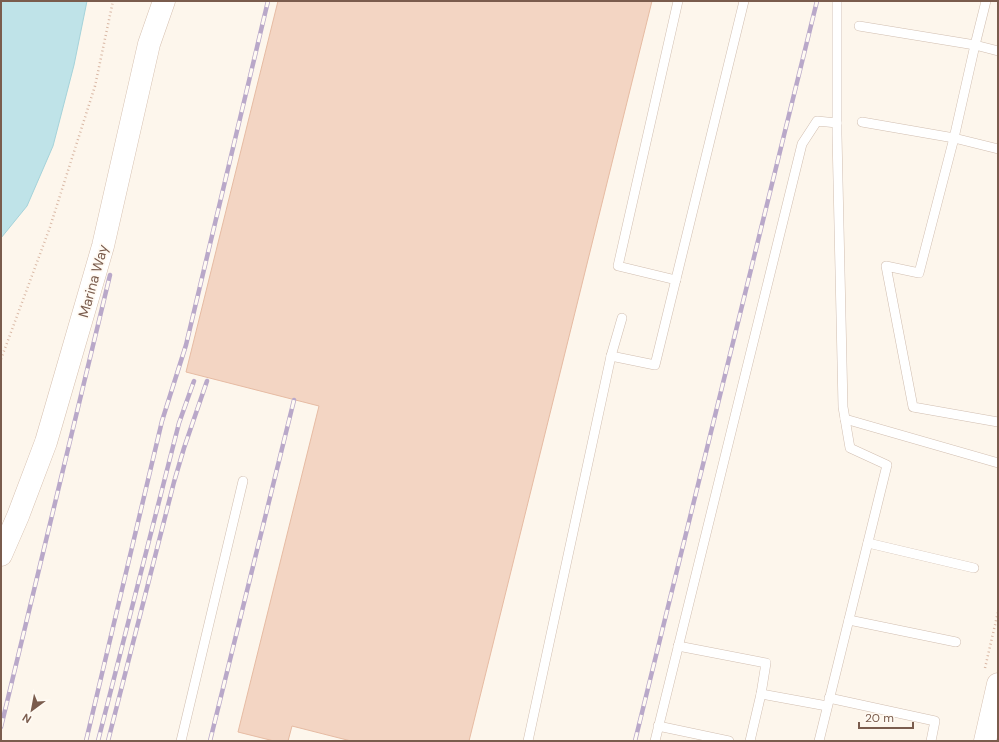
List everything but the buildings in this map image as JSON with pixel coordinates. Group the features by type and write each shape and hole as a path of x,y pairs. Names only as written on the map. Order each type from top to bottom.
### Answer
{"street":[{"name":"Marina Way","path":"1,555 18,516 46,442 103,246 149,44 164,1"},
{"path":"984,741 998,684"}],"lane":[{"path":"676,280 618,266 678,1"},
{"path":"611,356 655,365 744,1"},
{"path":"819,741 887,465 850,448 842,407 837,123 837,1"},
{"path":"986,1 954,138 919,273 886,266 913,407 998,422"},
{"path":"859,26 975,46 998,52"},
{"path":"655,741 802,144 817,122 837,123"},
{"path":"862,122 954,138 998,150"},
{"path":"528,741 611,356 622,318"},
{"path":"845,419 998,463"},
{"path":"181,741 243,481"},
{"path":"868,543 974,568"},
{"path":"849,620 956,642"},
{"path":"678,646 766,663 761,694 750,741"},
{"path":"761,694 828,702 935,721 932,741"},
{"path":"658,726 729,741"}],"path":[{"path":"1,359 50,228 95,86 113,1"}],"water":[{"path":"1,1 87,1 74,65 53,146 27,206 1,238"}],"railway":[{"path":"86,741 162,421 186,345 268,1"},
{"path":"635,741 817,1"},
{"path":"1,727 110,275"},
{"path":"98,741 179,423 194,381"},
{"path":"108,741 174,482 207,381"},
{"path":"210,741 294,400"}]}
